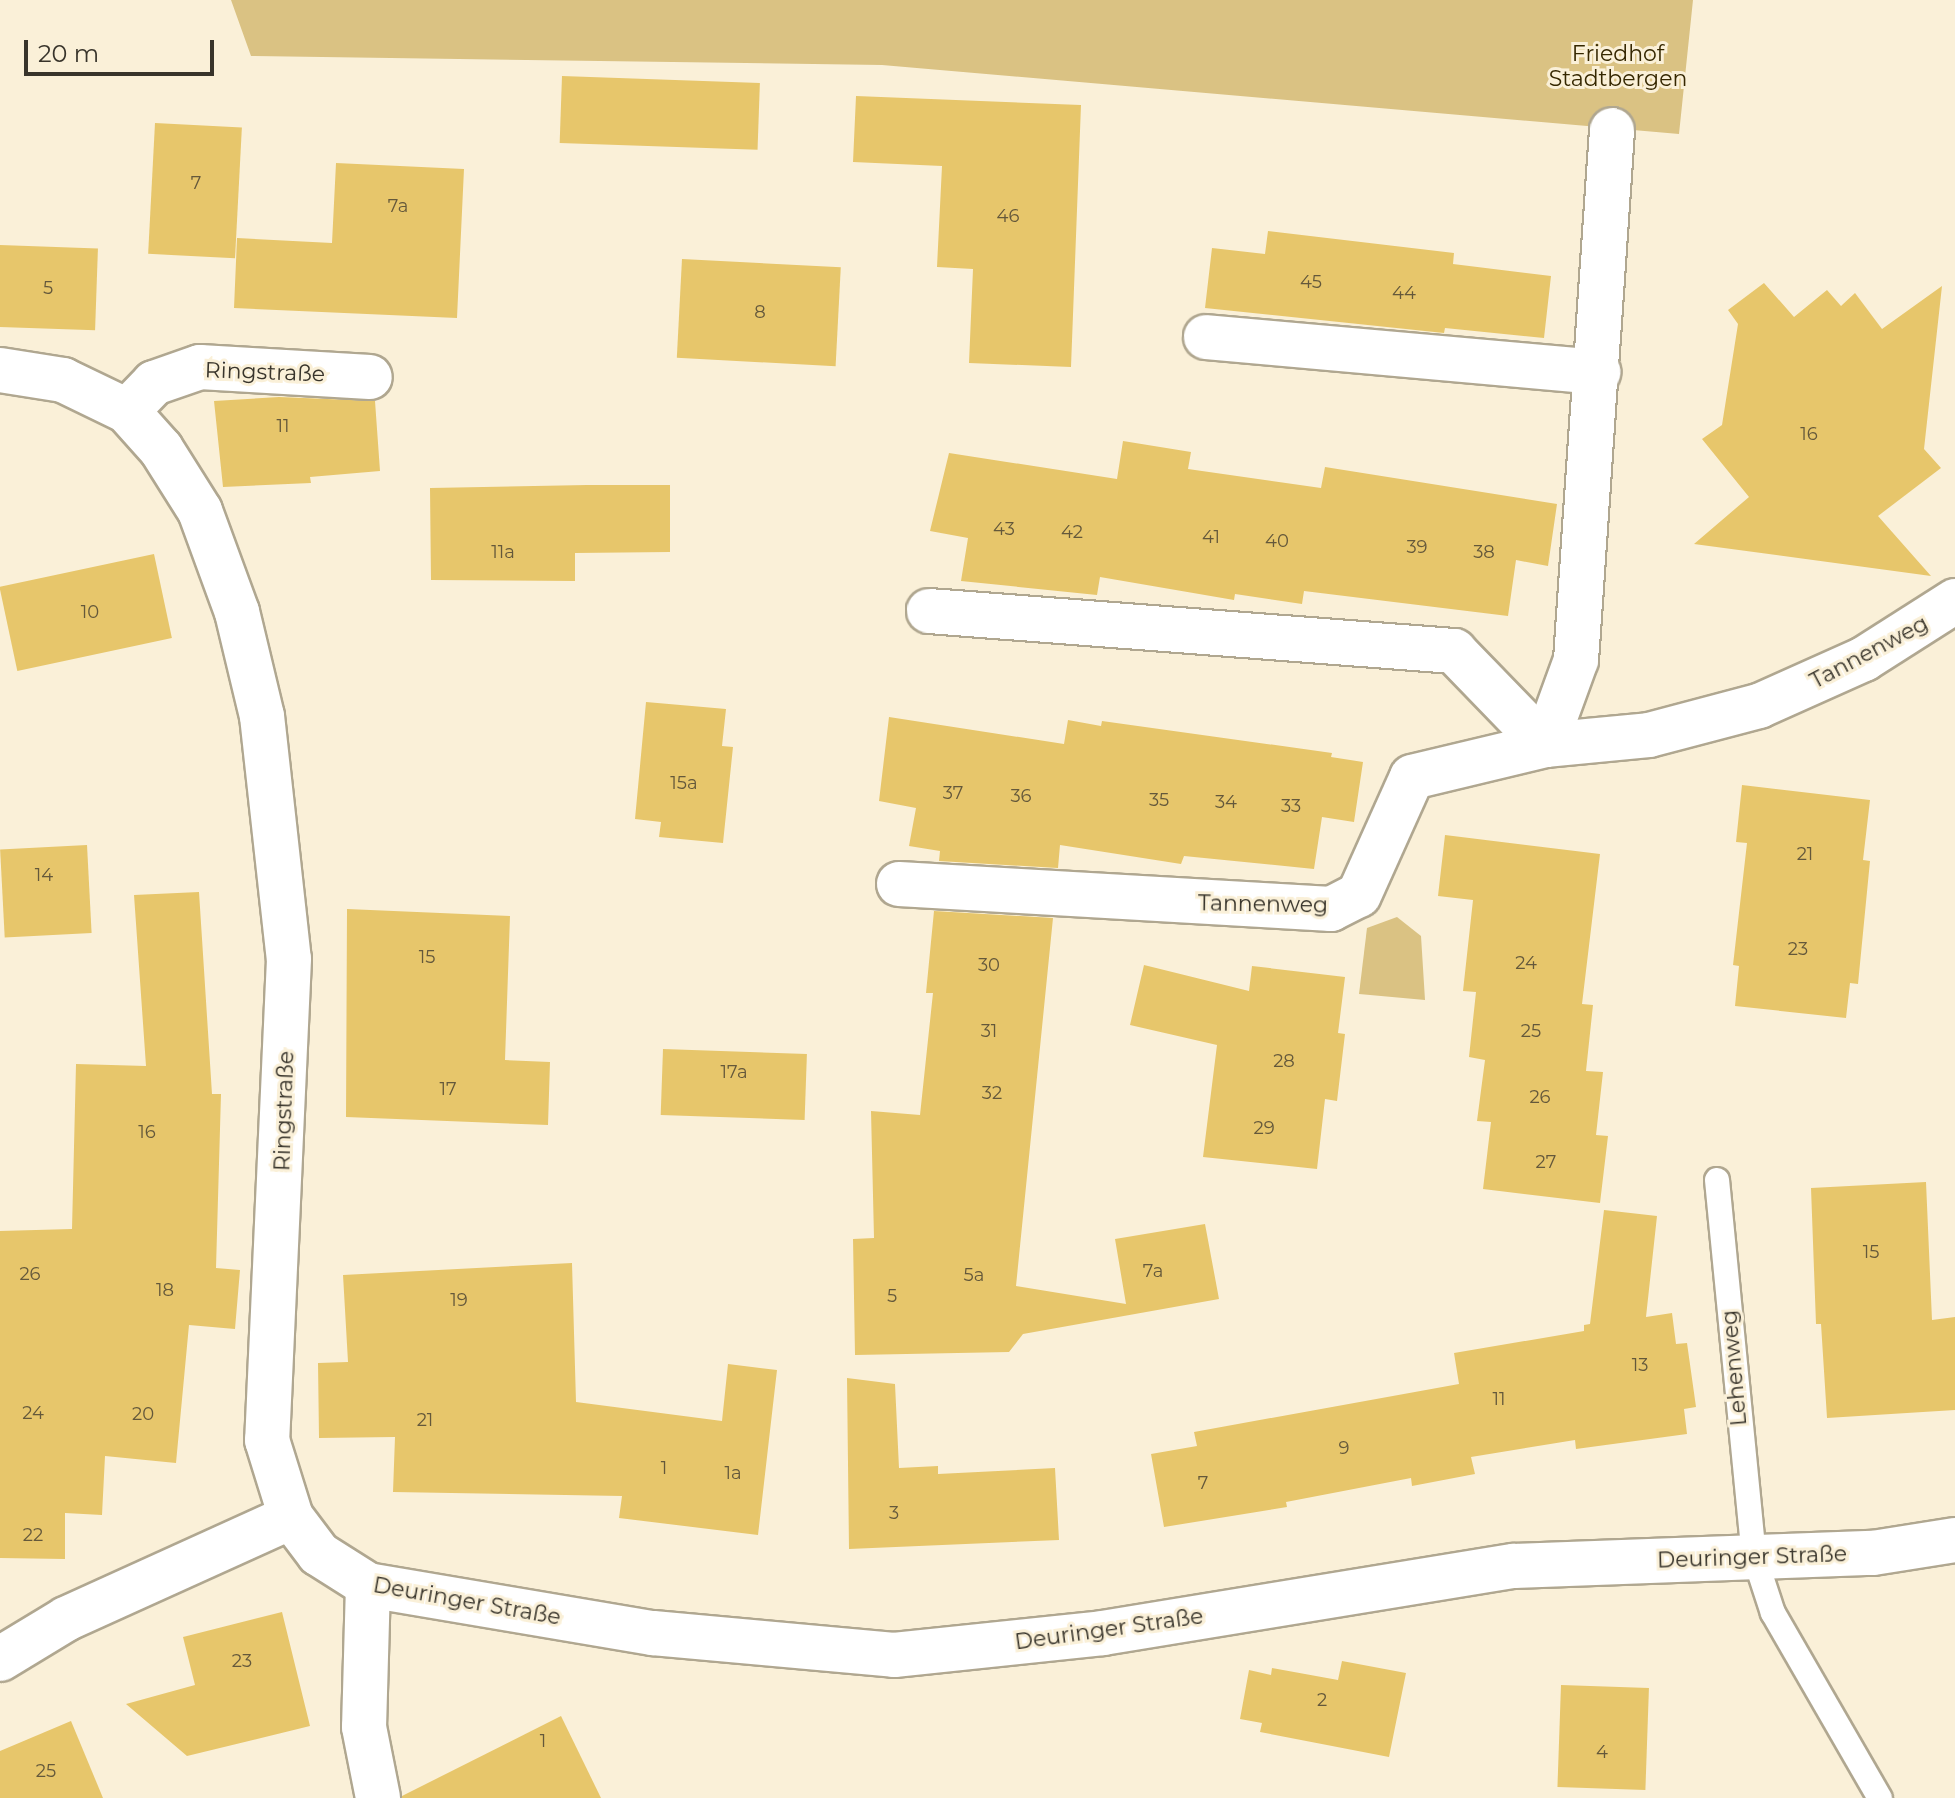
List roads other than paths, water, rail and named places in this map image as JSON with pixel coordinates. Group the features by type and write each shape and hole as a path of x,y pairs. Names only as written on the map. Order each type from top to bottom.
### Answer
{"street":[{"path":"929,611 1454,651 1545,745 1576,660 1598,372 1612,130"},
{"path":"1206,337 1598,372"},
{"name":"Ringstraße","path":"127,411 154,383 200,367 370,377"},
{"name":"Ringstraße","path":"0,370 63,380 127,411 161,449 200,511 237,612 262,716 289,959 267,1440 291,1517"},
{"name":"Tannenweg","path":"899,884 1264,909 1331,909 1359,895 1412,777 1545,745 1649,735 1759,706 1864,659 1955,601"},
{"path":"0,1659 66,1619 291,1517"},
{"name":"Deuringer Straße","path":"291,1517 319,1554 368,1585 653,1633 894,1655 1103,1633 1514,1566 1873,1553 1955,1540"},
{"path":"368,1585 364,1727 378,1798"}],"lane":[{"name":"Lehenweg","path":"1717,1180 1754,1555 1773,1613 1880,1798"}],"park label":[{"name":"Friedhof Stadtbergen","path":"1618,66"}]}
